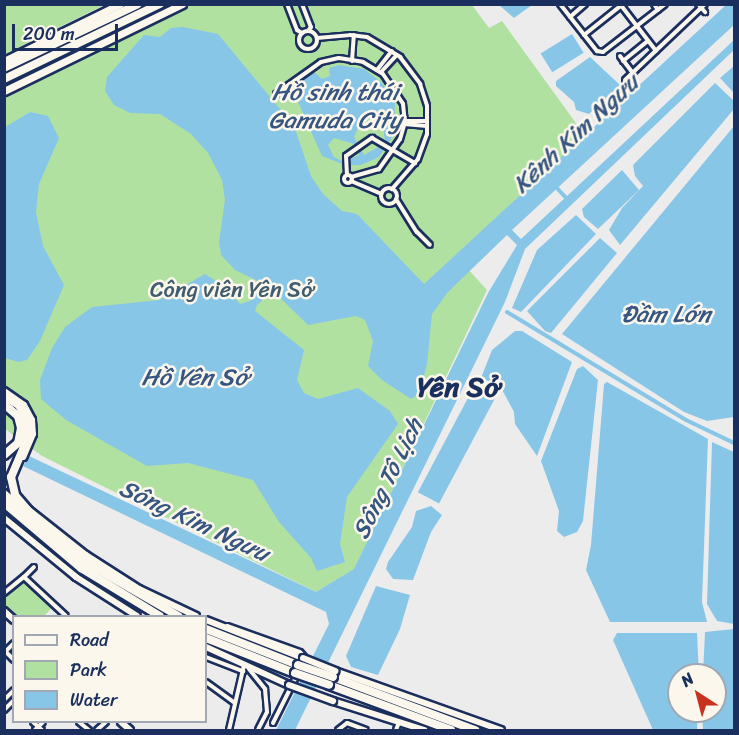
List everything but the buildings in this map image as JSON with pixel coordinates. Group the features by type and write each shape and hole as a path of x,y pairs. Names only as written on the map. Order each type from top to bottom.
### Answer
{"highway":[{"path":"4,68 138,4"},
{"path":"4,79 160,4"},
{"path":"4,393 19,405 27,420 26,442 11,483 15,498 26,519"},
{"path":"4,404 18,416 21,428 18,443 4,455"},
{"path":"4,494 26,519 99,581 158,615"},
{"path":"4,506 26,519 85,562 176,615"},
{"path":"207,629 475,730"},
{"path":"207,638 298,665"},
{"path":"332,678 451,730"}],"main road":[{"path":"4,61 120,4"},
{"path":"4,91 182,4"}],"street":[{"path":"287,4 297,30 302,33"},
{"path":"302,4 311,27 302,33"},
{"path":"560,4 597,51 603,52 665,4"},
{"path":"570,17 585,4"},
{"path":"654,4 658,10"},
{"path":"625,80 705,4"},
{"path":"584,35 621,5 656,51"},
{"path":"308,31 317,38 355,36 392,51 420,84 427,123 415,163 392,189 381,194"},
{"path":"302,33 300,44 305,48 315,44 317,38"},
{"path":"353,61 355,36"},
{"path":"632,72 622,58 648,40"},
{"path":"379,71 392,51"},
{"path":"379,71 397,55"},
{"path":"276,94 321,62 353,61 379,71 397,90 404,122 394,150 379,169 345,181 346,163 355,149 372,138 394,150 415,163"},
{"path":"404,122 427,123"},
{"path":"351,179 381,194 386,204 396,199"},
{"path":"392,189 417,232 430,244"},
{"path":"4,393 24,405 33,426 30,442 15,475 19,500 72,545 107,569 194,615"},
{"path":"4,518 76,577 136,615"},
{"path":"4,593 34,567"},
{"path":"24,577 65,615"},
{"path":"207,620 223,626 298,665 332,678 501,730"},
{"path":"223,626 243,630 303,654 304,661 273,723"},
{"path":"207,648 243,668 265,689 267,712 258,730"},
{"path":"207,657 424,730"},
{"path":"229,730 243,668"},
{"path":"207,683 235,703"},
{"path":"396,730 399,722"},
{"path":"338,730 344,729 347,723 366,730"}],"green space":[{"path":"5,5 104,5 5,54"},
{"name":"Công viên Yên Sở","path":"190,5 472,5 489,28 502,21 586,137 457,257 487,290 355,569 316,592 42,456 5,429 5,94"},
{"path":"24,580 53,607 45,615 13,615 5,608 4,596"}],"water":[{"path":"499,5 532,5 514,18"},
{"name":"Hồ Yên Sở","path":"726,5 734,5 734,25 512,230 521,239 734,40 734,50 525,249 505,302 295,730 276,730 329,624 326,612 23,466 29,456 316,592 354,569 488,293 517,245 507,235 448,292 432,314 427,364 419,394 411,399 382,380 368,366 373,341 365,320 356,316 308,325 273,291 257,305 255,311 304,350 297,380 304,393 318,399 358,388 390,411 398,424 347,497 340,544 345,562 317,571 311,558 279,522 253,480 188,463 147,466 66,420 41,399 40,380 52,348 65,327 92,307 159,300 205,274 224,286 240,304 250,301 264,284 235,270 221,255 219,242 225,200 222,180 208,153 191,134 160,114 130,113 114,105 105,91 107,77 144,35 160,37 171,28 183,27 218,34 294,126 311,176 323,194 342,211 357,214 424,284"},
{"path":"572,34 584,53 552,72 541,54"},
{"path":"590,57 620,85 589,114 576,110 574,102 556,86 556,81"},
{"name":"Hồ sinh thái Gamuda City","path":"339,65 364,69 382,83 395,101 394,134 379,157 361,165 345,165 322,156 298,102 305,86 300,81 314,72 322,79 330,76 329,68","holes":["373,117 383,125 385,143 364,155 354,137 361,122","334,138 354,144 359,155 344,162 334,157 328,145"]},
{"path":"734,66 734,93 720,78"},
{"path":"715,83 734,101 734,109 620,245 609,230 622,208 643,186 635,176 633,165"},
{"path":"30,112 48,116 59,138 39,184 36,212 43,246 64,285 40,341 27,360 18,362 5,358 5,127"},
{"name":"Đầm Lớn","path":"734,126 734,417 707,421 684,412 562,334"},
{"path":"622,170 639,190 598,229 584,217 582,209"},
{"path":"576,215 596,234 521,312 512,308 537,250"},
{"path":"600,238 617,253 551,333 545,331 527,311"},
{"path":"515,331 522,331 572,362 537,456 515,424 514,412 500,386 481,378 492,350"},
{"path":"583,366 598,380 583,521 577,532 564,537 557,531 559,511 541,461 577,369"},
{"path":"477,381 498,392 439,504 418,492"},
{"path":"607,382 708,439 702,602 707,622 610,622 586,570 591,545 604,384"},
{"path":"712,442 734,452 734,624 717,621 707,604"},
{"path":"431,506 442,515 431,532 413,580 393,579 386,569 388,562 412,527 416,511"},
{"path":"376,586 410,595 400,629 378,675 351,667 346,656"},
{"path":"734,629 734,730 703,730 703,723 727,723 727,663 704,663 705,632"},
{"path":"617,633 697,633 698,663 667,663 667,723 697,723 697,730 653,730 613,640"}],"waterway":[{"name":"Kênh Kim Ngưu","path":"555,186 568,200"},
{"path":"507,312 686,420 734,443"}],"district":[{"name":"Yên Sở","path":"459,387"}],"water label":[{"name":"Sông Tô Lịch","path":"388,479"},
{"name":"Sông Kim Ngưu","path":"194,521"}]}
